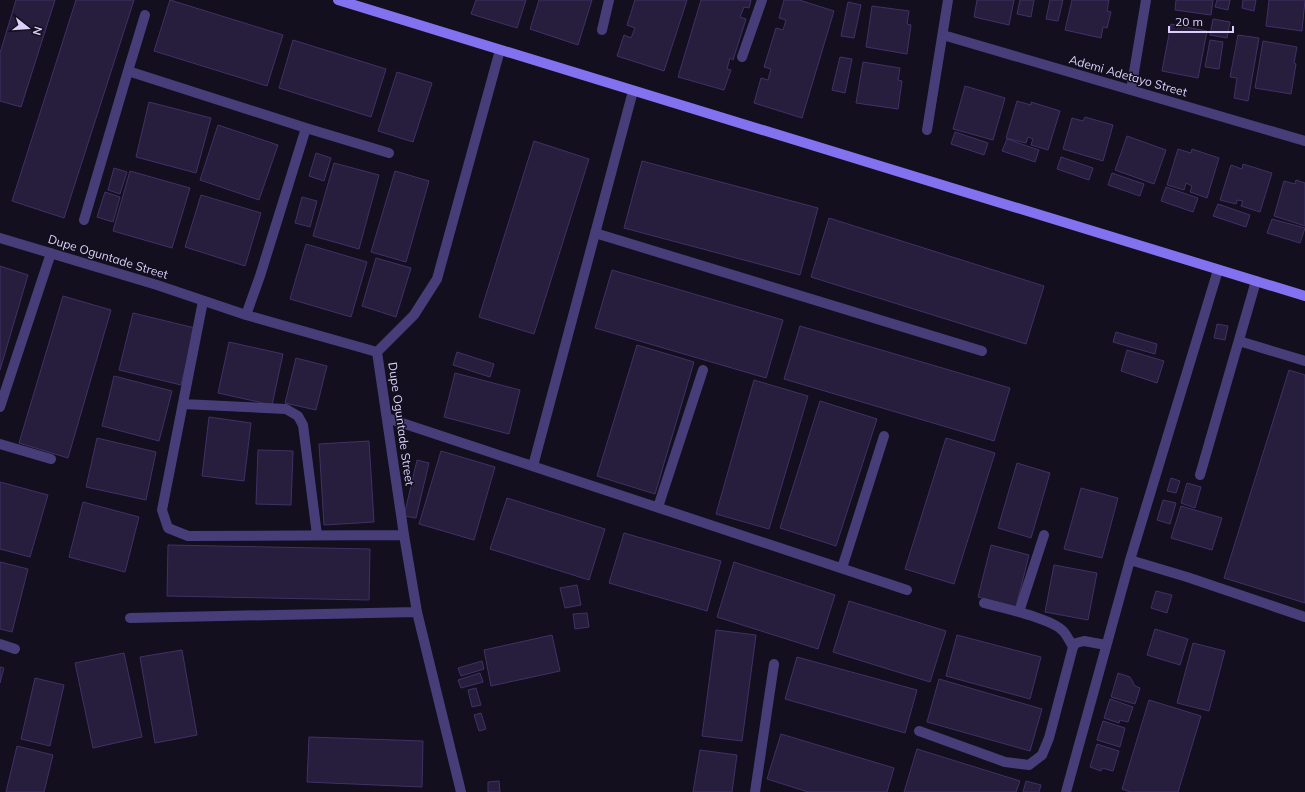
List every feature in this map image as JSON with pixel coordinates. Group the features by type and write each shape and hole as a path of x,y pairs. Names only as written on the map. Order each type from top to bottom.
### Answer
{"street":[{"path":"338,0 1305,296"},
{"path":"602,30 609,0"},
{"path":"742,57 762,0"},
{"path":"927,130 948,0"},
{"path":"1130,90 1146,0"},
{"path":"84,220 145,15"},
{"name":"Ademi Adetayo Street","path":"943,35 1305,141"},
{"path":"377,352 414,315 437,279 500,50"},
{"path":"128,72 389,153"},
{"path":"533,466 633,91"},
{"path":"246,315 260,276 306,128"},
{"path":"595,233 982,351"},
{"name":"Dupe Oguntade Street","path":"0,238 157,285 246,315 377,352 417,612 461,792"},
{"path":"0,408 51,253"},
{"path":"1066,792 1130,560 1218,270"},
{"path":"1200,475 1256,281"},
{"path":"203,301 162,510 168,528 188,536 404,535"},
{"path":"1239,341 1305,361"},
{"path":"658,507 704,370"},
{"path":"183,404 286,410 298,416 303,425 317,535"},
{"path":"387,418 907,590"},
{"path":"842,568 884,436"},
{"path":"0,444 51,459"},
{"path":"1019,612 1044,535"},
{"path":"1130,560 1187,577 1305,617"},
{"path":"984,603 1019,612 1054,624 1063,631 1073,647"},
{"path":"130,618 417,612"},
{"path":"919,731 1005,762 1030,765 1042,755 1049,738 1073,647 1076,643 1084,641 1106,645"},
{"path":"0,644 15,649"},
{"path":"755,792 774,664"}],"building":[{"path":"16,0 55,0 21,107 0,101 0,53"},
{"path":"76,0 134,0 64,218 12,201"},
{"path":"170,0 283,35 267,86 154,51"},
{"path":"476,0 526,0 517,28 471,14"},
{"path":"539,0 592,0 578,45 530,29"},
{"path":"635,0 687,0 664,71 617,56 624,35 631,38 635,28 627,25"},
{"path":"701,0 751,0 749,8 744,7 740,17 746,19 733,60 730,58 727,69 731,70 724,90 678,77"},
{"path":"784,0 799,0 834,11 802,118 754,103 761,78 768,80 771,69 764,67 776,28 783,30 786,20 779,18"},
{"path":"977,0 1014,0 1009,25 974,17"},
{"path":"1020,0 1034,0 1031,17 1017,14"},
{"path":"1050,0 1063,0 1058,21 1046,19"},
{"path":"1072,0 1109,0 1107,11 1111,12 1107,28 1103,27 1101,38 1065,30"},
{"path":"1176,0 1213,0 1211,15 1175,10"},
{"path":"1217,0 1230,0 1228,10 1215,7"},
{"path":"1243,0 1256,0 1254,11 1242,8"},
{"path":"1269,0 1305,0 1302,31 1266,26"},
{"path":"848,2 861,5 854,38 841,36"},
{"path":"872,6 909,11 907,24 911,25 907,54 866,47"},
{"path":"1213,19 1230,22 1227,38 1210,35"},
{"path":"1171,24 1207,31 1198,78 1162,71"},
{"path":"1238,35 1259,38 1248,101 1234,98 1237,78 1230,77"},
{"path":"293,40 386,69 371,117 279,88"},
{"path":"1210,40 1223,42 1219,69 1205,67"},
{"path":"1263,41 1297,47 1291,94 1255,88"},
{"path":"840,57 852,59 845,93 832,90"},
{"path":"863,62 900,68 898,80 902,81 898,109 856,103"},
{"path":"397,72 432,83 413,142 378,131"},
{"path":"965,86 1005,98 993,140 953,129"},
{"path":"1017,101 1031,105 1031,102 1060,111 1048,150 1031,145 1033,139 1028,137 1026,143 1006,138"},
{"path":"149,102 211,118 196,173 136,157"},
{"path":"1085,117 1113,125 1103,161 1063,149 1072,118 1083,121"},
{"path":"218,125 278,145 259,200 200,180"},
{"path":"955,132 988,143 984,155 951,144"},
{"path":"1127,136 1166,150 1154,184 1115,170"},
{"path":"1007,139 1039,150 1035,162 1002,151"},
{"path":"534,141 589,159 534,334 479,317"},
{"path":"1178,149 1191,153 1192,149 1219,158 1207,198 1190,192 1192,186 1186,183 1184,190 1167,185"},
{"path":"316,153 331,158 324,181 309,176"},
{"path":"1061,157 1093,168 1089,180 1057,169"},
{"path":"642,161 818,208 800,275 624,228"},
{"path":"334,163 379,175 359,249 313,236"},
{"path":"1243,164 1272,173 1260,212 1241,206 1243,201 1237,200 1236,204 1220,200 1231,165 1242,169"},
{"path":"114,168 127,172 120,194 108,190"},
{"path":"130,171 190,188 172,248 113,231"},
{"path":"395,171 429,181 406,262 371,252"},
{"path":"1112,173 1144,184 1140,196 1108,185"},
{"path":"1296,180 1305,183 1305,226 1274,216 1284,181 1295,184"},
{"path":"1166,187 1198,198 1193,212 1161,201"},
{"path":"105,192 120,197 113,222 97,217"},
{"path":"201,195 261,213 245,266 185,247"},
{"path":"302,197 317,201 310,227 295,223"},
{"path":"1218,204 1250,215 1246,227 1213,216"},
{"path":"829,218 1044,286 1026,344 811,277"},
{"path":"1272,219 1305,228 1300,243 1267,233"},
{"path":"306,244 367,262 351,317 290,299"},
{"path":"376,258 411,268 396,317 362,306"},
{"path":"0,266 28,275 0,370"},
{"path":"612,270 783,320 766,378 595,328"},
{"path":"63,296 111,310 68,458 19,443"},
{"path":"133,313 195,328 181,385 119,370"},
{"path":"1217,324 1228,326 1225,340 1214,338"},
{"path":"800,326 1010,388 994,441 784,379"},
{"path":"1116,332 1157,344 1155,354 1113,342"},
{"path":"229,342 283,354 272,405 218,393"},
{"path":"637,345 694,362 655,494 597,476"},
{"path":"1127,350 1164,361 1157,383 1121,371"},
{"path":"457,352 494,364 490,377 453,365"},
{"path":"296,358 327,366 316,410 285,403"},
{"path":"1289,370 1305,375 1305,603 1224,578"},
{"path":"455,373 520,390 509,434 444,417"},
{"path":"114,376 172,391 159,441 102,426"},
{"path":"754,380 808,396 769,529 716,514"},
{"path":"820,401 877,419 836,546 780,528"},
{"path":"209,417 251,423 244,481 202,476"},
{"path":"97,438 156,452 146,500 86,487"},
{"path":"946,438 995,453 954,584 905,569"},
{"path":"369,441 374,522 324,525 319,444"},
{"path":"258,450 293,451 291,505 256,504"},
{"path":"441,451 495,467 474,540 419,524"},
{"path":"417,460 429,463 416,518 404,516"},
{"path":"1017,463 1050,473 1031,538 998,528"},
{"path":"1171,478 1180,481 1176,493 1167,491"},
{"path":"0,482 48,495 30,557 0,549"},
{"path":"1187,483 1201,487 1195,508 1181,503"},
{"path":"1081,488 1118,498 1102,558 1064,549"},
{"path":"507,498 605,529 589,580 490,549"},
{"path":"1163,500 1176,503 1170,524 1157,520"},
{"path":"83,502 139,517 125,572 69,557"},
{"path":"1181,506 1222,518 1212,550 1171,538"},
{"path":"624,533 721,561 707,611 609,583"},
{"path":"168,545 370,549 369,600 167,596"},
{"path":"991,545 1029,555 1016,607 978,597"},
{"path":"0,562 28,569 12,632 0,629"},
{"path":"734,562 835,595 818,649 717,617"},
{"path":"1054,565 1097,573 1088,620 1045,612"},
{"path":"577,585 581,605 565,608 560,588"},
{"path":"1156,591 1172,595 1167,613 1151,608"},
{"path":"849,601 946,631 930,682 833,652"},
{"path":"587,613 589,627 575,629 573,614"},
{"path":"1155,629 1188,639 1180,665 1147,655"},
{"path":"716,630 756,635 742,741 702,736"},
{"path":"552,635 560,671 491,686 484,650"},
{"path":"957,635 1041,657 1030,699 946,676"},
{"path":"1193,643 1225,651 1209,711 1177,703"},
{"path":"182,650 197,735 155,743 140,657"},
{"path":"124,653 142,737 93,748 75,663"},
{"path":"797,657 917,690 905,733 785,699"},
{"path":"482,661 484,669 461,676 458,668"},
{"path":"0,667 4,668 0,683"},
{"path":"480,673 483,682 461,688 458,680"},
{"path":"1118,673 1130,677 1135,686 1140,688 1135,704 1111,697"},
{"path":"35,678 64,685 50,746 21,739"},
{"path":"939,679 1042,709 1030,751 927,722"},
{"path":"476,688 481,705 472,707 468,690"},
{"path":"1110,699 1133,707 1128,722 1120,720 1119,723 1104,718"},
{"path":"1149,700 1201,716 1178,792 1130,792 1122,789"},
{"path":"481,713 486,729 479,731 474,715"},
{"path":"1103,721 1125,728 1120,747 1097,740"},
{"path":"781,734 894,768 887,792 808,792 767,779"},
{"path":"309,737 423,741 422,787 307,782"},
{"path":"1097,744 1119,751 1113,771 1102,768 1101,771 1090,767"},
{"path":"17,746 53,755 44,792 6,792"},
{"path":"917,749 1020,781 1016,792 904,792"},
{"path":"700,750 737,755 732,792 693,792"},
{"path":"499,781 500,792 488,792 488,782"},
{"path":"1026,781 1041,785 1039,792 1023,792"}]}
